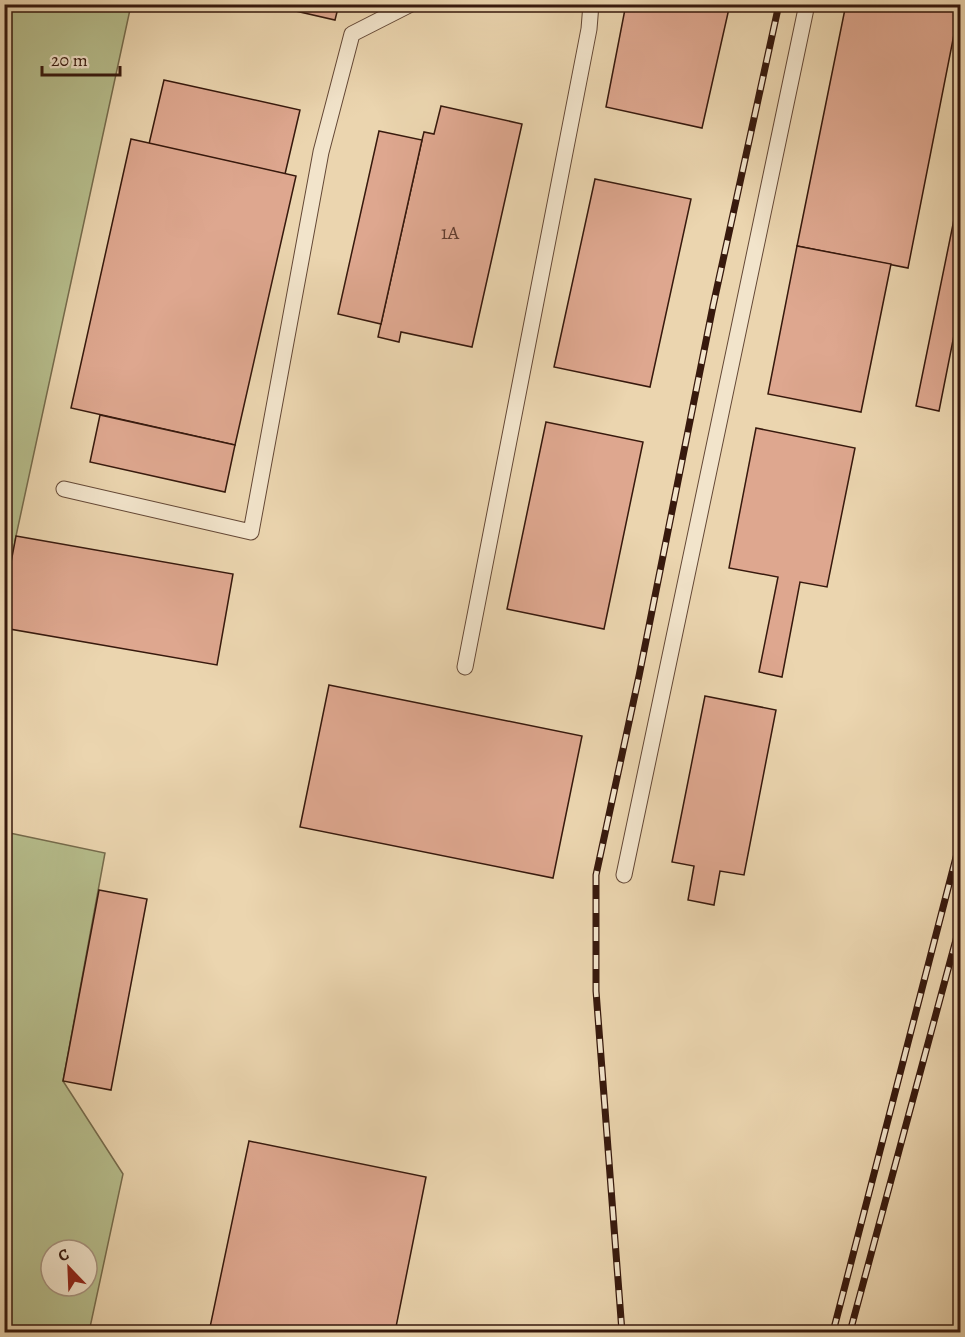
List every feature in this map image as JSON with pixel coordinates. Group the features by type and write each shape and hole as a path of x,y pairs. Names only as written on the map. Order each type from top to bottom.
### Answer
{"lane":[{"path":"64,489 251,532 321,152 352,34 411,4"},
{"path":"465,667 589,29 591,4"},
{"path":"624,875 807,4"}],"green space":[{"path":"5,5 131,5 16,536 5,599"},
{"path":"5,832 105,853 63,1081 123,1174 99,1286 99,1238 39,1238 39,1298 96,1298 89,1332 5,1332"}],"building":[{"path":"265,4 339,4 335,20"},
{"path":"626,4 730,4 702,128 606,107"},
{"path":"846,4 960,4 908,268 797,246"},
{"path":"164,80 300,110 285,174 149,144"},
{"path":"441,106 522,124 472,347 401,332 399,342 378,337 424,132 434,134"},
{"path":"379,131 422,140 381,324 338,314"},
{"path":"131,139 296,176 235,445 71,408"},
{"path":"595,179 691,199 650,387 554,367"},
{"path":"960,190 960,305 939,411 916,406"},
{"path":"797,246 891,264 861,412 768,394"},
{"path":"100,415 235,445 225,492 90,462"},
{"path":"546,422 643,442 604,629 507,609"},
{"path":"756,428 855,448 827,587 800,582 782,677 759,672 778,577 729,568"},
{"path":"16,536 233,574 217,665 4,628 4,599"},
{"path":"329,685 582,736 553,878 300,827"},
{"path":"705,696 776,710 744,875 720,871 714,905 688,900 694,866 672,862"},
{"path":"99,890 147,899 111,1090 63,1081"},
{"path":"249,1141 426,1177 395,1332 209,1332"}],"railway":[{"path":"622,1332 596,991 596,875 639,676 713,306 779,4"},
{"path":"833,1332 960,842"},
{"path":"850,1332 960,925"}]}
